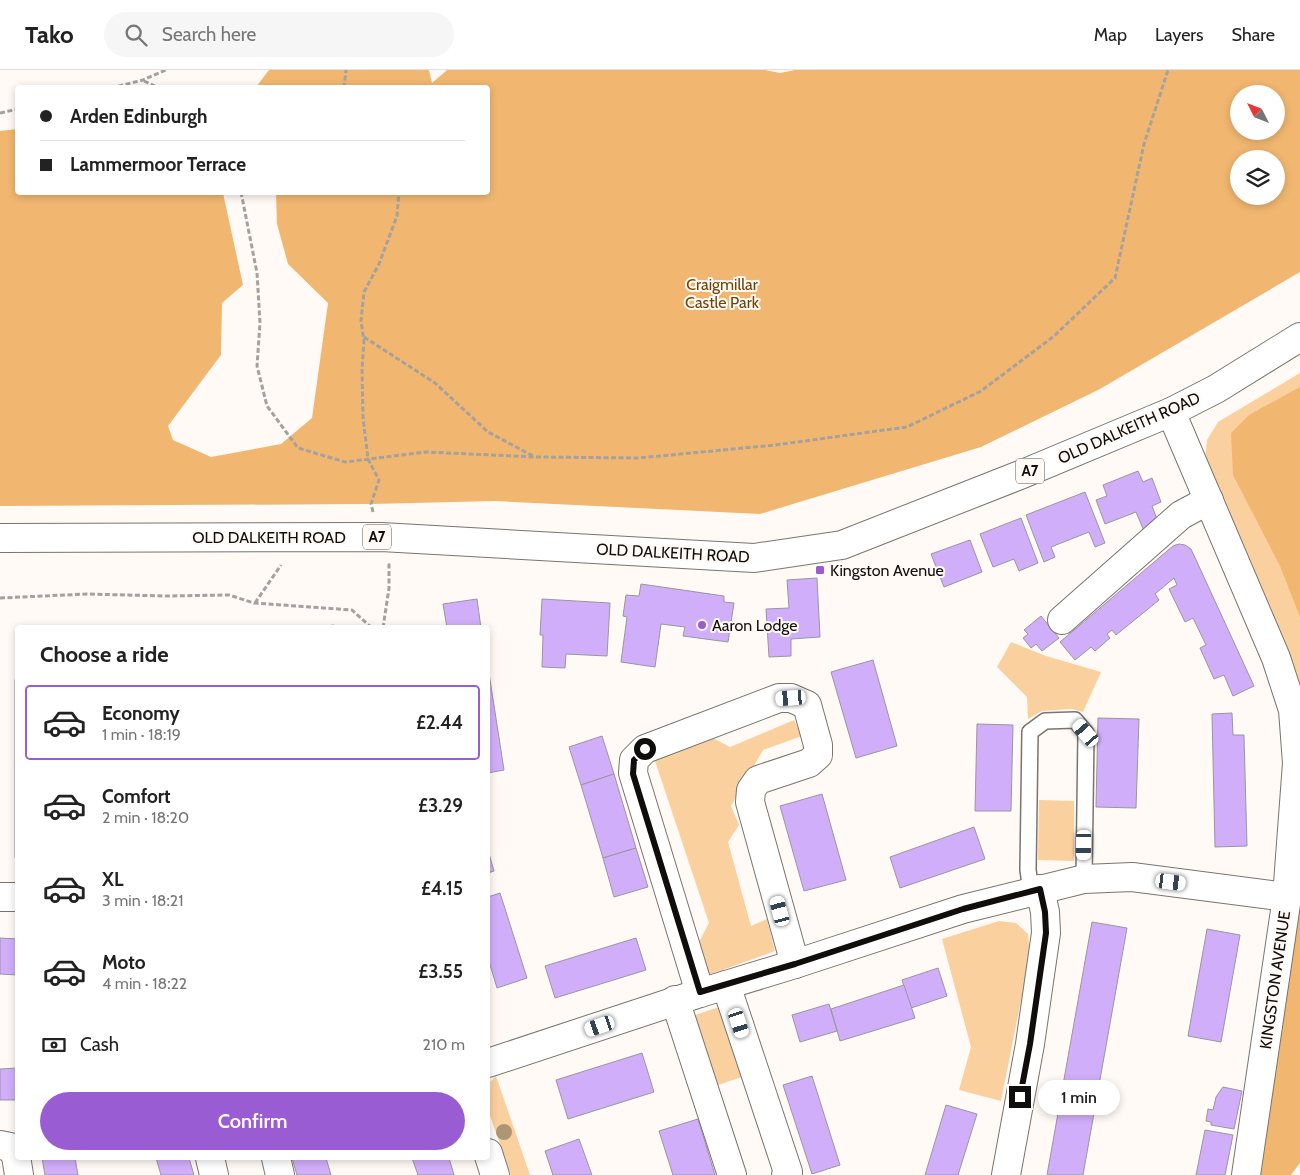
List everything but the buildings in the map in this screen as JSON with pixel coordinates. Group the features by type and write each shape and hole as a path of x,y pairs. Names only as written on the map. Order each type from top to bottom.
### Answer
{"street":[{"name":"OLD DALKEITH ROAD","path":"0,538 381,537 754,558 842,545 1020,475 1171,412 1216,389 1300,337"},
{"name":"KINGSTON AVENUE","path":"1171,412 1276,658 1293,710 1297,763 1287,897 1246,1175"},
{"path":"1062,620 1181,515 1209,500"},
{"path":"732,1175 633,774 634,760 645,749 779,698 791,698 807,705 818,745 818,755 809,763 758,780 751,790 750,802 795,964"},
{"path":"490,1063 687,996 795,964 963,909 1084,879 1132,877 1287,897"},
{"path":"1006,1175 1030,1044 1046,933 1045,912 1036,890"},
{"path":"0,896 15,897"},
{"path":"726,985 788,1172 786,1175"},
{"path":"0,1145 10,1147 15,1154"},
{"path":"490,1159 495,1175"},
{"path":"17,1160 19,1175"},
{"path":"210,1160 214,1175"},
{"path":"276,1160 280,1175"}],"lane":[{"path":"1036,890 1028,870 1030,732 1045,721 1075,720 1086,733 1084,879"}],"path":[{"path":"123,85 143,80 166,70"},
{"path":"344,85 346,70"},
{"path":"242,195 257,273 260,323 257,366 267,406 298,448 345,462 426,452 536,457 639,458 774,444 907,427 982,391 1053,337 1115,278 1144,144 1168,70"},
{"path":"143,80 154,85"},
{"path":"0,113 15,110"},
{"path":"381,537 371,504 379,480 368,459 363,417 363,336 361,321 364,292 379,264 397,216 399,195"},
{"path":"363,336 435,382 488,432 536,457"},
{"path":"254,603 280,565 289,564"},
{"path":"383,625 389,588 389,567"},
{"path":"0,598 88,594 229,595 254,603 352,610 369,625"}],"shaded area":[{"path":"1300,373 1300,690 1205,459 1207,440 1218,422"},
{"path":"1011,642 1046,656 1101,672 1083,712 1072,709 1042,711 1028,719 1027,697 997,667"},
{"path":"794,720 802,736 763,750 731,806 739,825 728,842 751,926 767,919 775,951 706,976 696,948 709,923 653,755 709,736 730,747"},
{"path":"1039,800 1074,801 1074,861 1038,860"},
{"path":"999,921 1016,923 1028,934 1030,955 1001,1101 959,1090 971,1047 942,939"},
{"path":"722,1006 748,1075 712,1087 692,1016"},
{"path":"496,1076 530,1175 511,1175 490,1116 490,1082"}],"green space":[{"name":"Craigmillar Castle Park","path":"269,70 429,70 432,83 447,70 765,70 780,73 795,70 1300,70 1300,272 1100,389 981,447 760,514 495,501 371,504 0,506 0,131 15,129 15,195 223,195 243,285 222,303 221,355 168,426 173,440 211,457 281,444 312,418 328,303 288,264 277,224 276,195 490,195 490,85 258,85"},
{"path":"1300,387 1300,617 1280,566 1233,475 1231,433 1249,415"},
{"path":"1300,904 1300,1163 1291,1175 1252,1175"}],"place":[{"name":"Kingston Avenue","path":"820,570"},
{"name":"Aaron Lodge","path":"702,625"}],"route":[{"path":"645,749 634,760 633,774 700,992 795,964 963,909 1040,889 1045,912 1046,933 1030,1044 1020,1097"}]}
